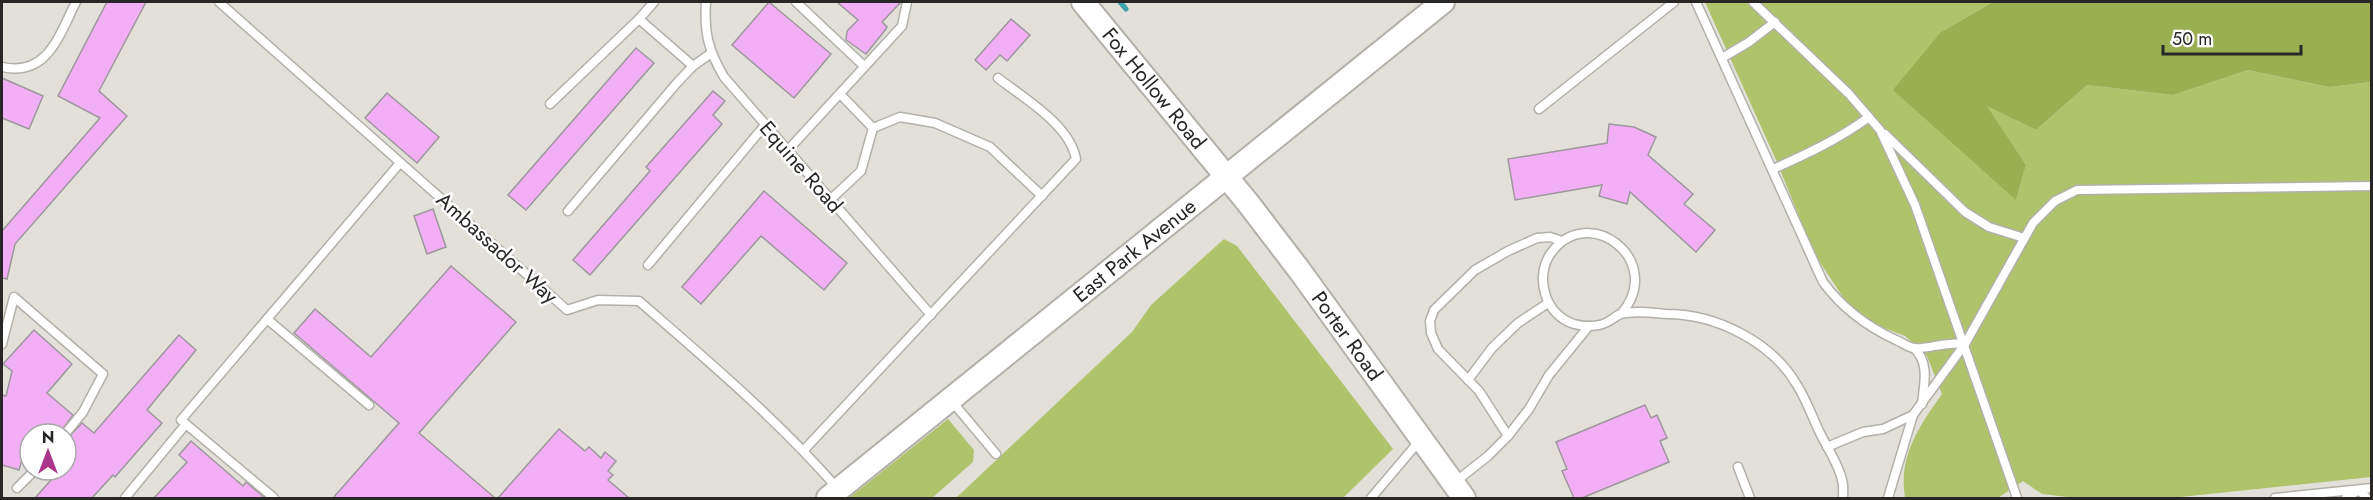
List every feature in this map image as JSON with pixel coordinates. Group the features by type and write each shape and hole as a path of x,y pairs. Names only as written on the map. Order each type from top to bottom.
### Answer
{"main road":[{"name":"Fox Hollow Road","path":"1083,2 1226,176"},
{"name":"East Park Avenue","path":"833,494 1443,2"},
{"name":"Porter Road","path":"1226,176 1300,271 1458,491"}],"lane":[{"path":"2,67 22,69 39,63 52,48 76,2"},
{"name":"Ambassador Way","path":"219,2 567,310 598,300 639,301 764,411 804,450 833,494"},
{"path":"550,104 654,2"},
{"name":"Equine Road","path":"706,2 704,22 710,54 724,77 931,315"},
{"path":"796,2 864,66"},
{"path":"788,150 902,26 907,2"},
{"path":"1539,109 1674,2"},
{"path":"1696,2 1823,282 1835,299 1855,317 1914,348 1923,356 1925,368 1922,405"},
{"path":"1753,2 1850,94 1880,130 1965,212 1989,227 2024,238"},
{"path":"639,19 693,66"},
{"path":"1722,58 1749,42 1775,22"},
{"path":"568,211 693,66 710,54"},
{"path":"804,450 1076,159 1074,147 1063,130 998,78"},
{"path":"840,94 873,128"},
{"path":"873,128 900,117 934,123 990,147 1042,196"},
{"path":"1773,169 1819,149 1849,132 1869,117"},
{"path":"648,265 765,125"},
{"path":"830,200 861,171 873,128"},
{"path":"1880,130 1915,205 2017,498"},
{"path":"274,498 181,420 400,162"},
{"path":"1827,447 1863,432 1883,429 1913,415 1965,344 2033,223 2055,201 2077,190 2372,186"},
{"path":"1579,234 1596,234 1610,238 1625,250 1633,264 1635,287 1628,305 1621,314 1607,323 1589,326 1573,324 1558,315 1548,303 1543,285 1543,270 1551,253 1562,241 1579,234"},
{"path":"1508,436 1479,391 1438,349 1431,333 1430,321 1434,310 1475,270 1537,238 1550,237 1562,241"},
{"path":"2,344 14,297 103,374 83,412 75,422"},
{"path":"1468,380 1492,348 1518,323 1548,303"},
{"path":"1621,314 1670,314 1707,319 1729,327 1755,342 1777,360 1797,384 1842,480 1844,498"},
{"path":"267,319 369,405"},
{"path":"1458,491 1469,472 1508,436 1529,409 1549,375 1589,326"},
{"path":"1914,348 1952,342 1965,344"},
{"path":"950,398 996,454"},
{"path":"1888,498 1913,415"},
{"path":"125,498 186,424"},
{"path":"1371,498 1421,439"},
{"path":"1738,467 1750,498"},
{"path":"16,488 22,482"},
{"path":"2275,498 2372,488"},
{"path":"2346,498 2359,490"},
{"path":"2359,490 2367,498"}],"green space":[{"path":"1705,2 1993,2 1941,32 2016,200 2026,165 1986,105 2036,130 2087,85 2173,95 2248,70 2329,87 2371,82 2371,477 2171,498 2076,498 2042,494 2023,481 1998,498 1905,497 1905,468 1908,455 1919,429 1942,394 1927,356 1905,336 1871,323 1847,303 1815,255 1776,160"},
{"path":"1993,2 2371,2 2371,82 2329,87 2248,70 2173,95 2087,85 2036,130 1987,106 2026,165 2016,200 1893,90 1941,32"},
{"path":"1224,239 1237,246 1393,449 1343,498 956,498 1132,332 1151,305"},
{"path":"948,419 974,450 973,462 932,498 849,498"}],"building":[{"path":"107,2 146,2 99,91 127,116 15,244 7,279 2,278 2,231 100,118 58,96"},
{"path":"769,2 831,54 794,98 732,45"},
{"path":"837,2 901,2 882,22 887,27 866,54 846,40 847,31 858,20"},
{"path":"1011,19 1030,35 1007,61 1000,55 986,70 975,60"},
{"path":"636,48 654,63 526,210 508,195"},
{"path":"2,78 43,96 29,129 2,118"},
{"path":"713,91 725,101 713,115 722,124 590,275 573,260 650,171 646,167"},
{"path":"387,93 439,137 417,163 365,118"},
{"path":"1609,124 1634,127 1656,137 1648,155 1693,194 1684,204 1715,230 1696,252 1630,192 1627,204 1599,196 1602,185 1515,200 1508,159 1607,143"},
{"path":"764,191 847,263 824,290 761,236 701,304 682,287"},
{"path":"433,209 446,247 427,254 414,216"},
{"path":"451,266 516,322 419,433 495,498 333,498 399,423 294,333 315,309 371,357"},
{"path":"34,330 72,364 47,393 73,415 68,422 18,422 18,470 2,465 2,395 6,396 12,371 3,364"},
{"path":"179,335 196,350 147,410 162,423 115,477 113,475 92,498 35,498 49,482 78,482 78,427 82,423 94,433"},
{"path":"1645,405 1651,418 1657,415 1667,438 1660,441 1669,462 1582,498 1574,498 1562,471 1567,469 1556,442"},
{"path":"559,429 585,451 589,447 601,458 605,452 616,461 608,471 613,475 608,480 629,498 498,498"},
{"path":"191,441 243,486 246,482 265,498 154,498 187,462 179,455"}],"waterway":[{"path":"1120,2 1126,9"}]}
